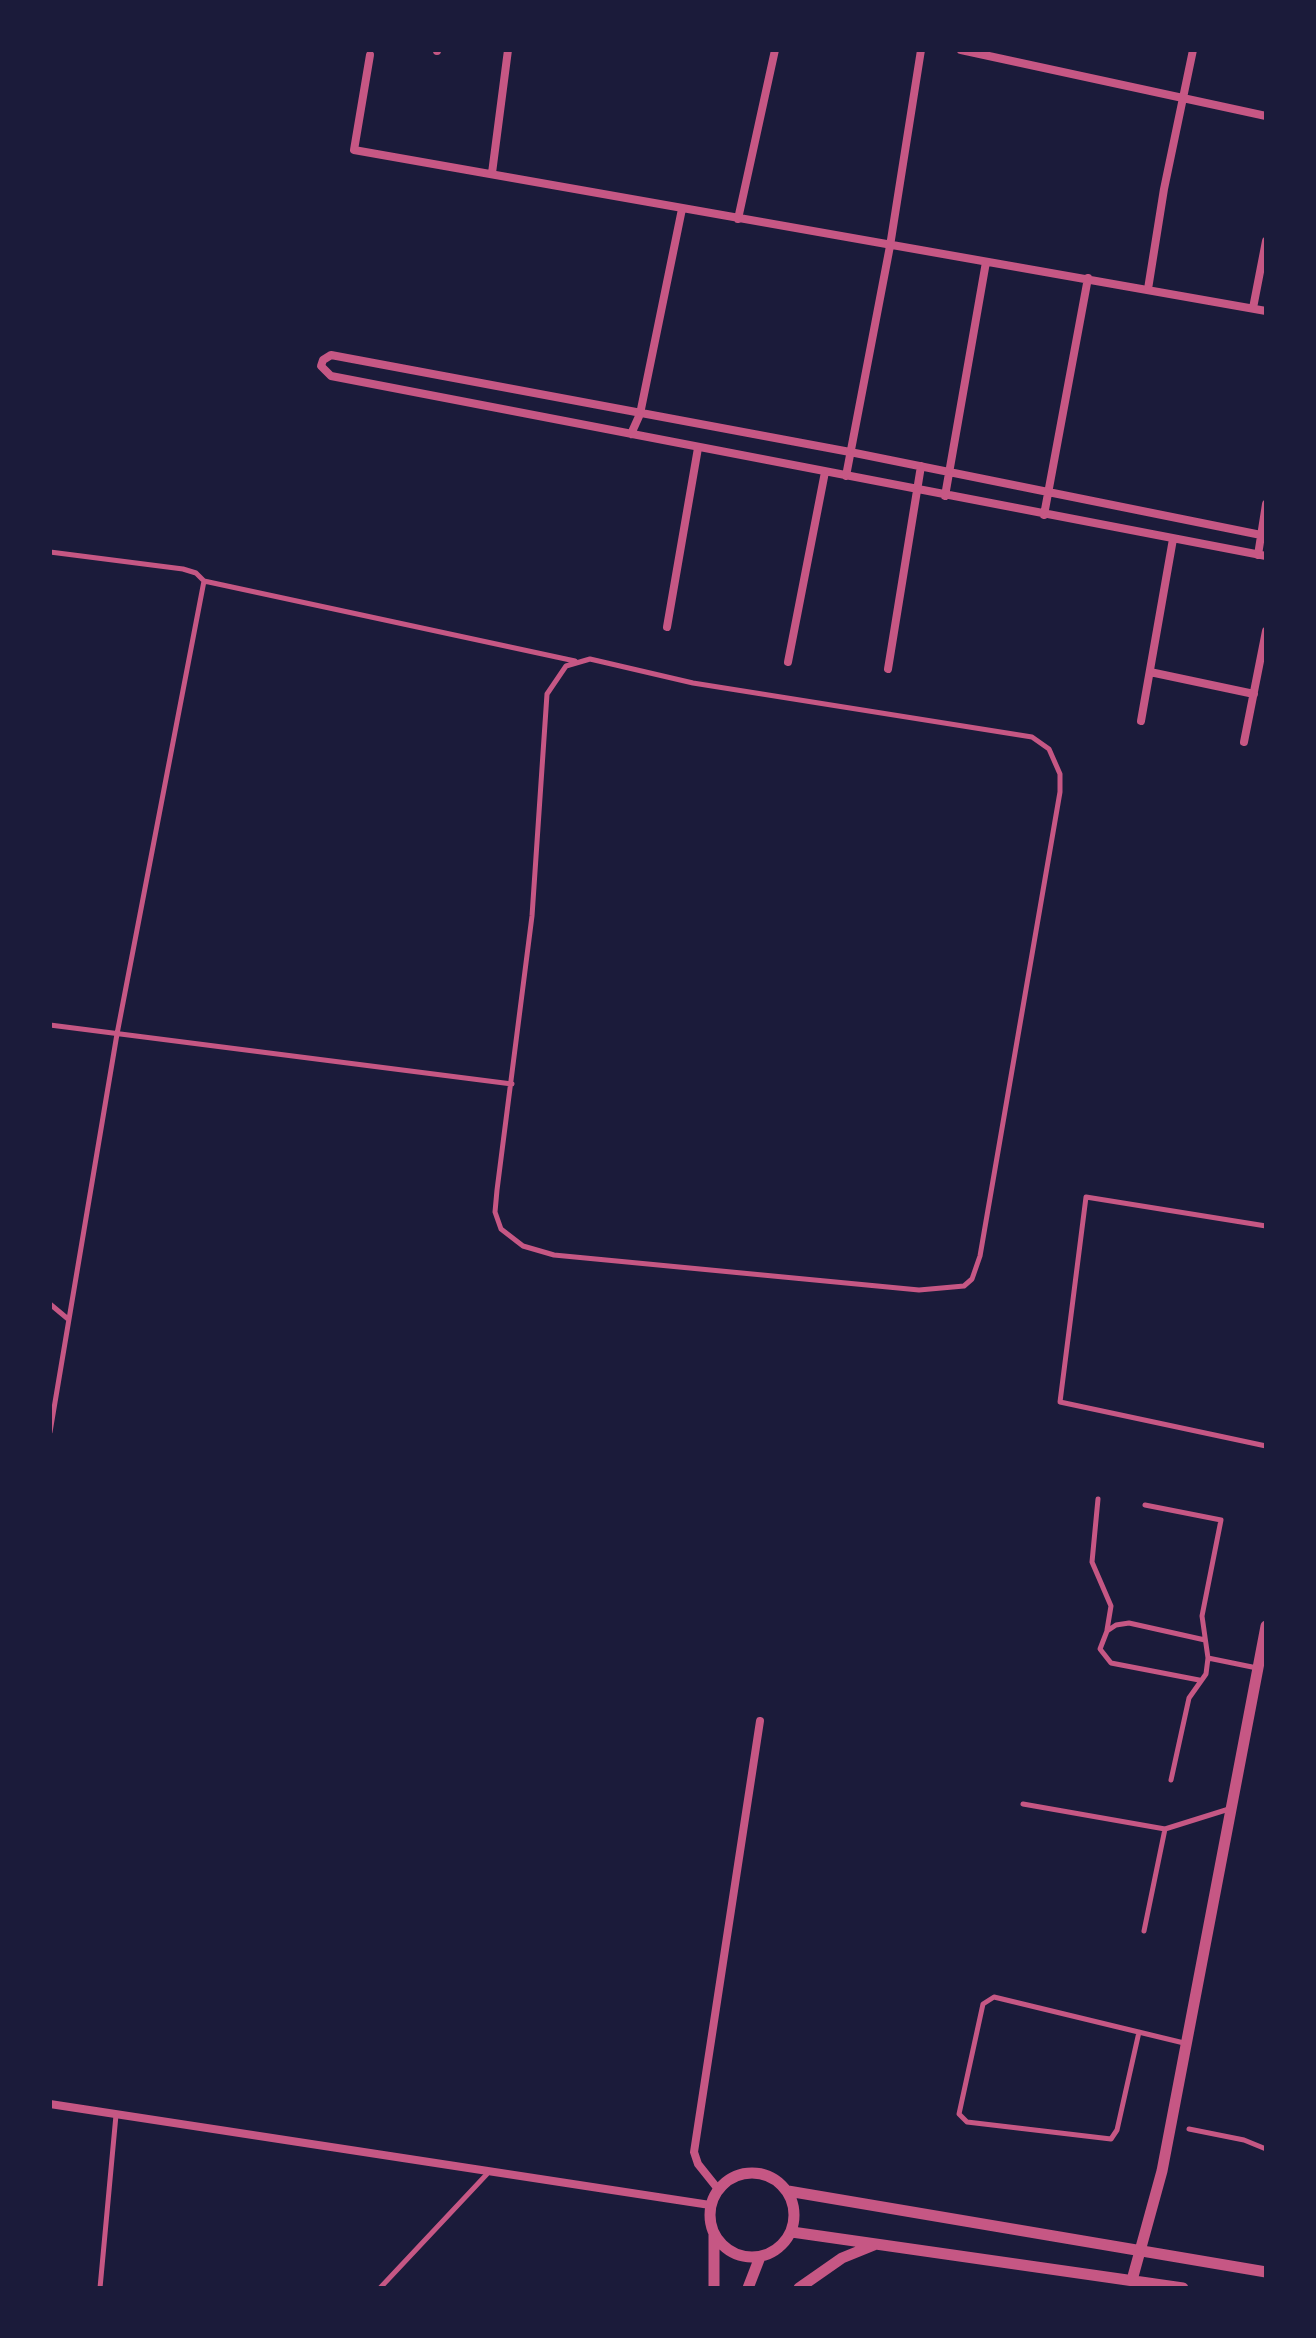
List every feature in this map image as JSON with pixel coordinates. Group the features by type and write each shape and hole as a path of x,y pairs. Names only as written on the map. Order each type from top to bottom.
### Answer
{"street":[{"path":"492,173 508,50"},
{"path":"738,219 775,50"},
{"path":"846,476 890,246 921,50"},
{"path":"961,50 1266,116"},
{"path":"1148,289 1193,50"},
{"path":"370,55 354,150 1266,311"},
{"path":"631,434 640,414 682,209"},
{"path":"1253,308 1266,241"},
{"path":"945,496 986,262"},
{"path":"1044,515 1088,278"},
{"path":"1263,535 850,452 331,355 323,360 321,366 331,376 1262,556 1266,504"},
{"path":"667,627 698,448"},
{"path":"888,669 921,466"},
{"path":"788,662 825,472"},
{"path":"1141,721 1173,539"},
{"path":"1244,742 1266,631"},
{"path":"1150,672 1254,694"},
{"path":"1132,2280 1137,2251 1162,2171 1266,1626"},
{"path":"718,2189 698,2164 694,2152 760,1721"},
{"path":"50,2104 487,2174 710,2205"},
{"path":"714,2233 733,2253 760,2257 773,2253 792,2232 795,2218 788,2191 778,2181 752,2173 728,2180 718,2189 710,2205 714,2233 714,2288"},
{"path":"788,2191 1266,2272"},
{"path":"792,2232 1183,2288"},
{"path":"799,2288 842,2258 874,2245"},
{"path":"748,2288 760,2257"}],"lane":[{"path":"50,552 183,569 196,573 204,581 575,661 590,659 693,683 1013,733 1032,737 1049,749 1060,774 1060,792 980,1256 972,1279 954,1289 919,1290 554,1255 523,1246 501,1229 495,1212 532,916 547,694 558,674 575,661"},
{"path":"50,1432 117,1034 204,581"},
{"path":"50,1025 512,1084"},
{"path":"1266,1226 1086,1197 1060,1402 1266,1446"},
{"path":"50,1304 69,1319"},
{"path":"1098,1499 1092,1562 1111,1606 1100,1649 1111,1663 1200,1681"},
{"path":"1145,1505 1221,1520 1202,1616 1208,1658 1206,1674 1189,1698 1171,1780"},
{"path":"1107,1631 1116,1625 1138,1623 1206,1640"},
{"path":"1208,1658 1258,1669"},
{"path":"1023,1804 1165,1829 1230,1809"},
{"path":"1144,1931 1165,1829"},
{"path":"1139,2032 1117,2130 1111,2139 967,2122 959,2114 986,2000 994,1997 1185,2043"},
{"path":"100,2288 116,2114"},
{"path":"1189,2129 1244,2140 1266,2149"},
{"path":"380,2288 487,2174"}]}
